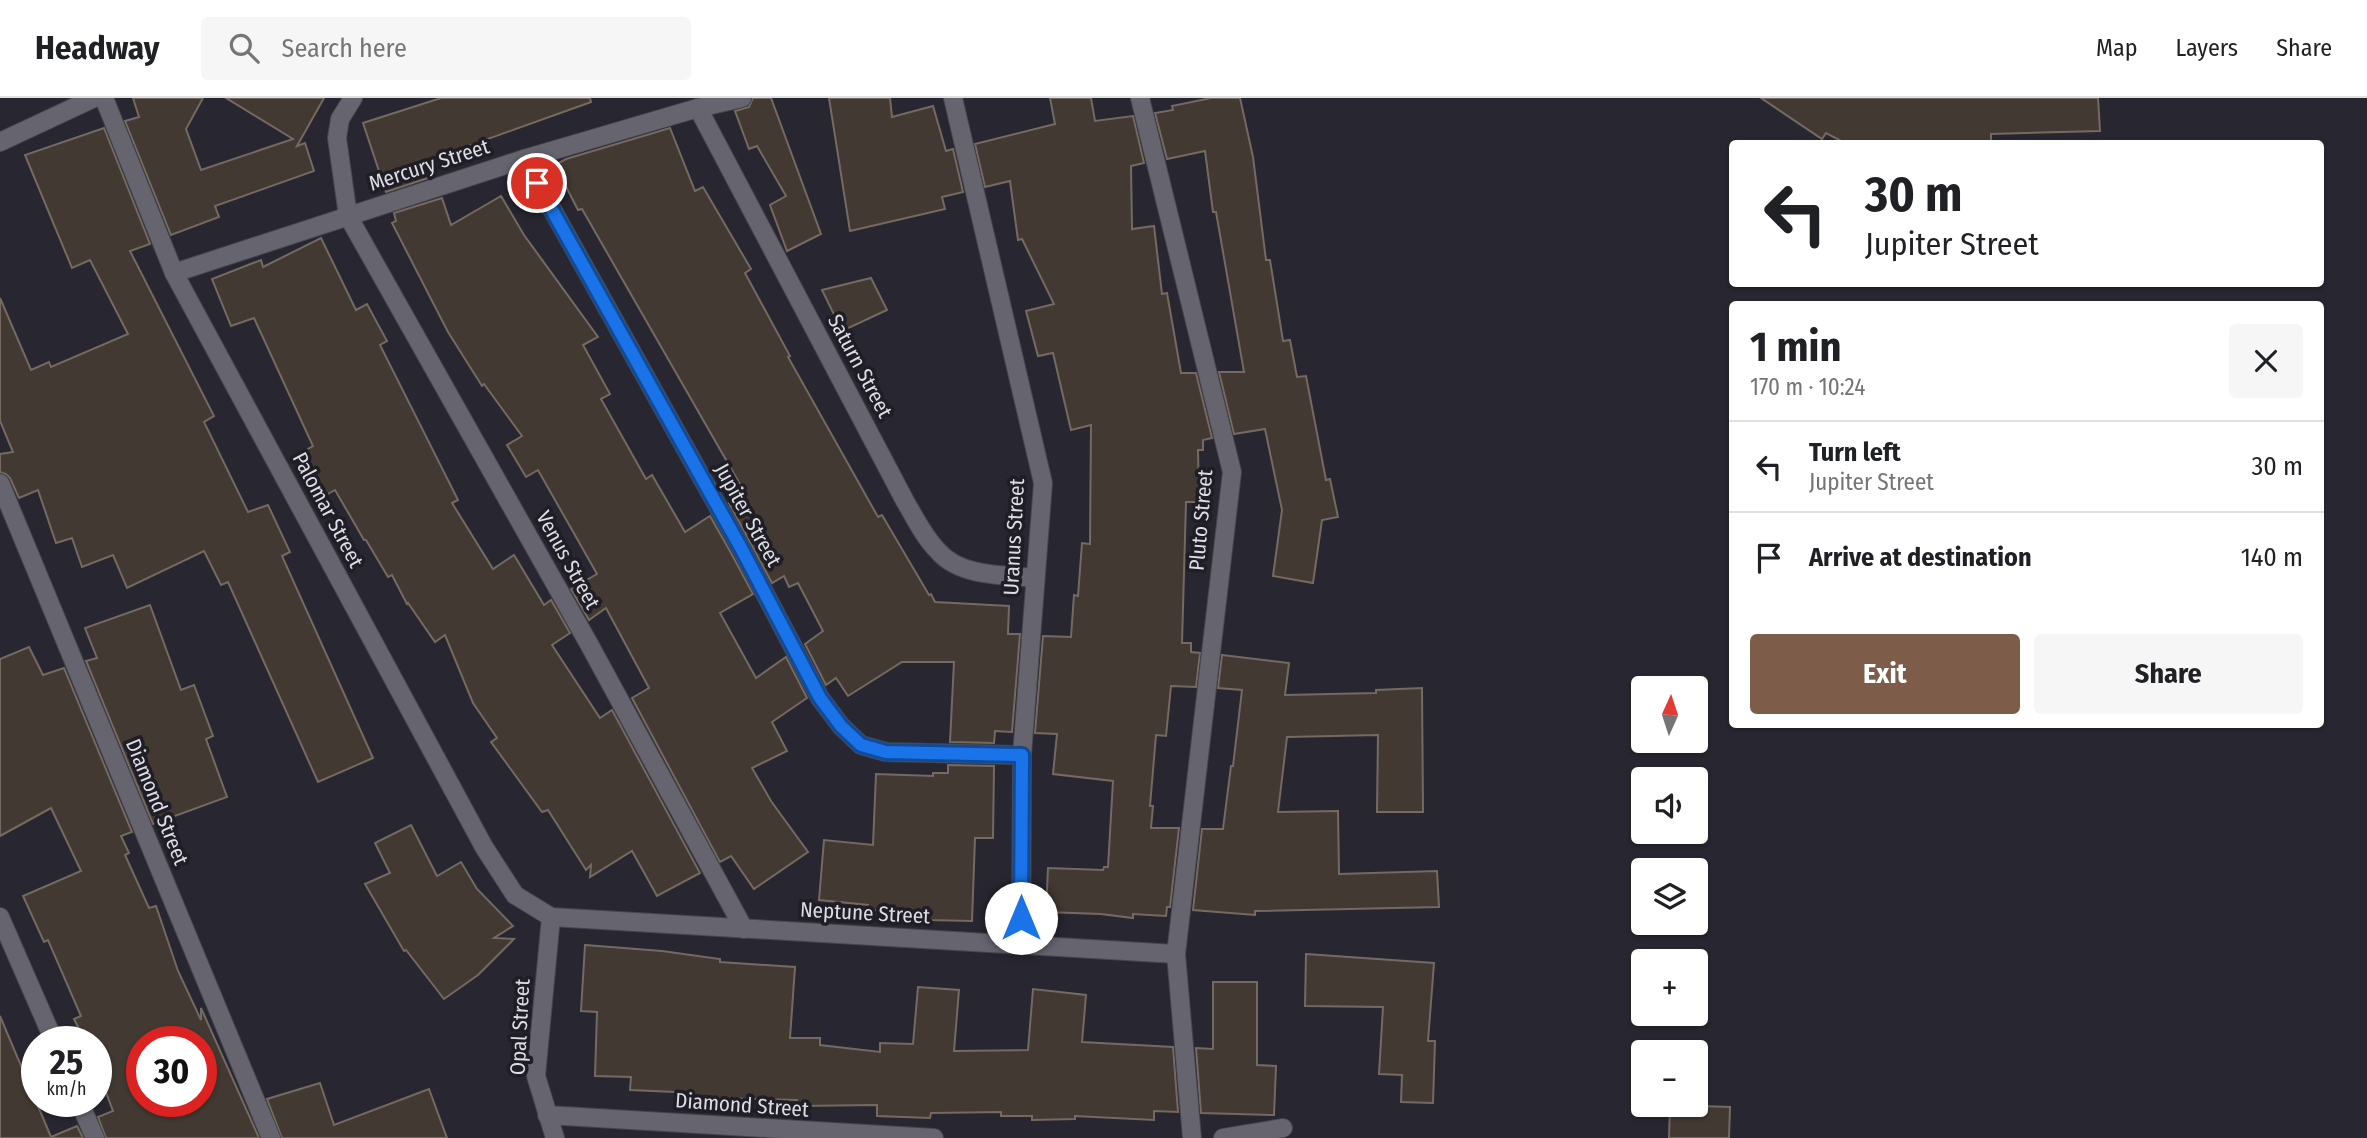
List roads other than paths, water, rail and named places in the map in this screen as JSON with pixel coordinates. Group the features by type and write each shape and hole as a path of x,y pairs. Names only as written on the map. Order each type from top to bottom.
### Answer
{"street":[{"path":"0,142 94,98"},
{"name":"Palomar Street","path":"104,98 174,273 484,846 515,895 551,918"},
{"path":"348,216 337,138 340,119 353,98"},
{"name":"Mercury Street","path":"174,273 524,159 698,108 742,98"},
{"name":"Uranus Street","path":"953,98 1043,482 1022,755 1021,945"},
{"name":"Pluto Street","path":"1140,98 1232,472 1176,954 1192,1138"},
{"name":"Saturn Street","path":"698,108 923,532 939,554 959,566 986,573 1035,578"},
{"name":"Jupiter Street","path":"524,159 741,548 820,698 841,726 861,745 886,752 1022,755"},
{"name":"Venus Street","path":"348,216 589,644 744,929"},
{"name":"Diamond Street","path":"0,483 271,1138"},
{"path":"0,917 47,1026"},
{"name":"Neptune Street","path":"551,918 1176,954"},
{"name":"Opal Street","path":"551,918 536,1076 555,1138"},
{"name":"Diamond Street","path":"547,1115 832,1136 934,1138"},
{"path":"86,1117 95,1138"},
{"path":"1223,1138 1283,1128"}]}
